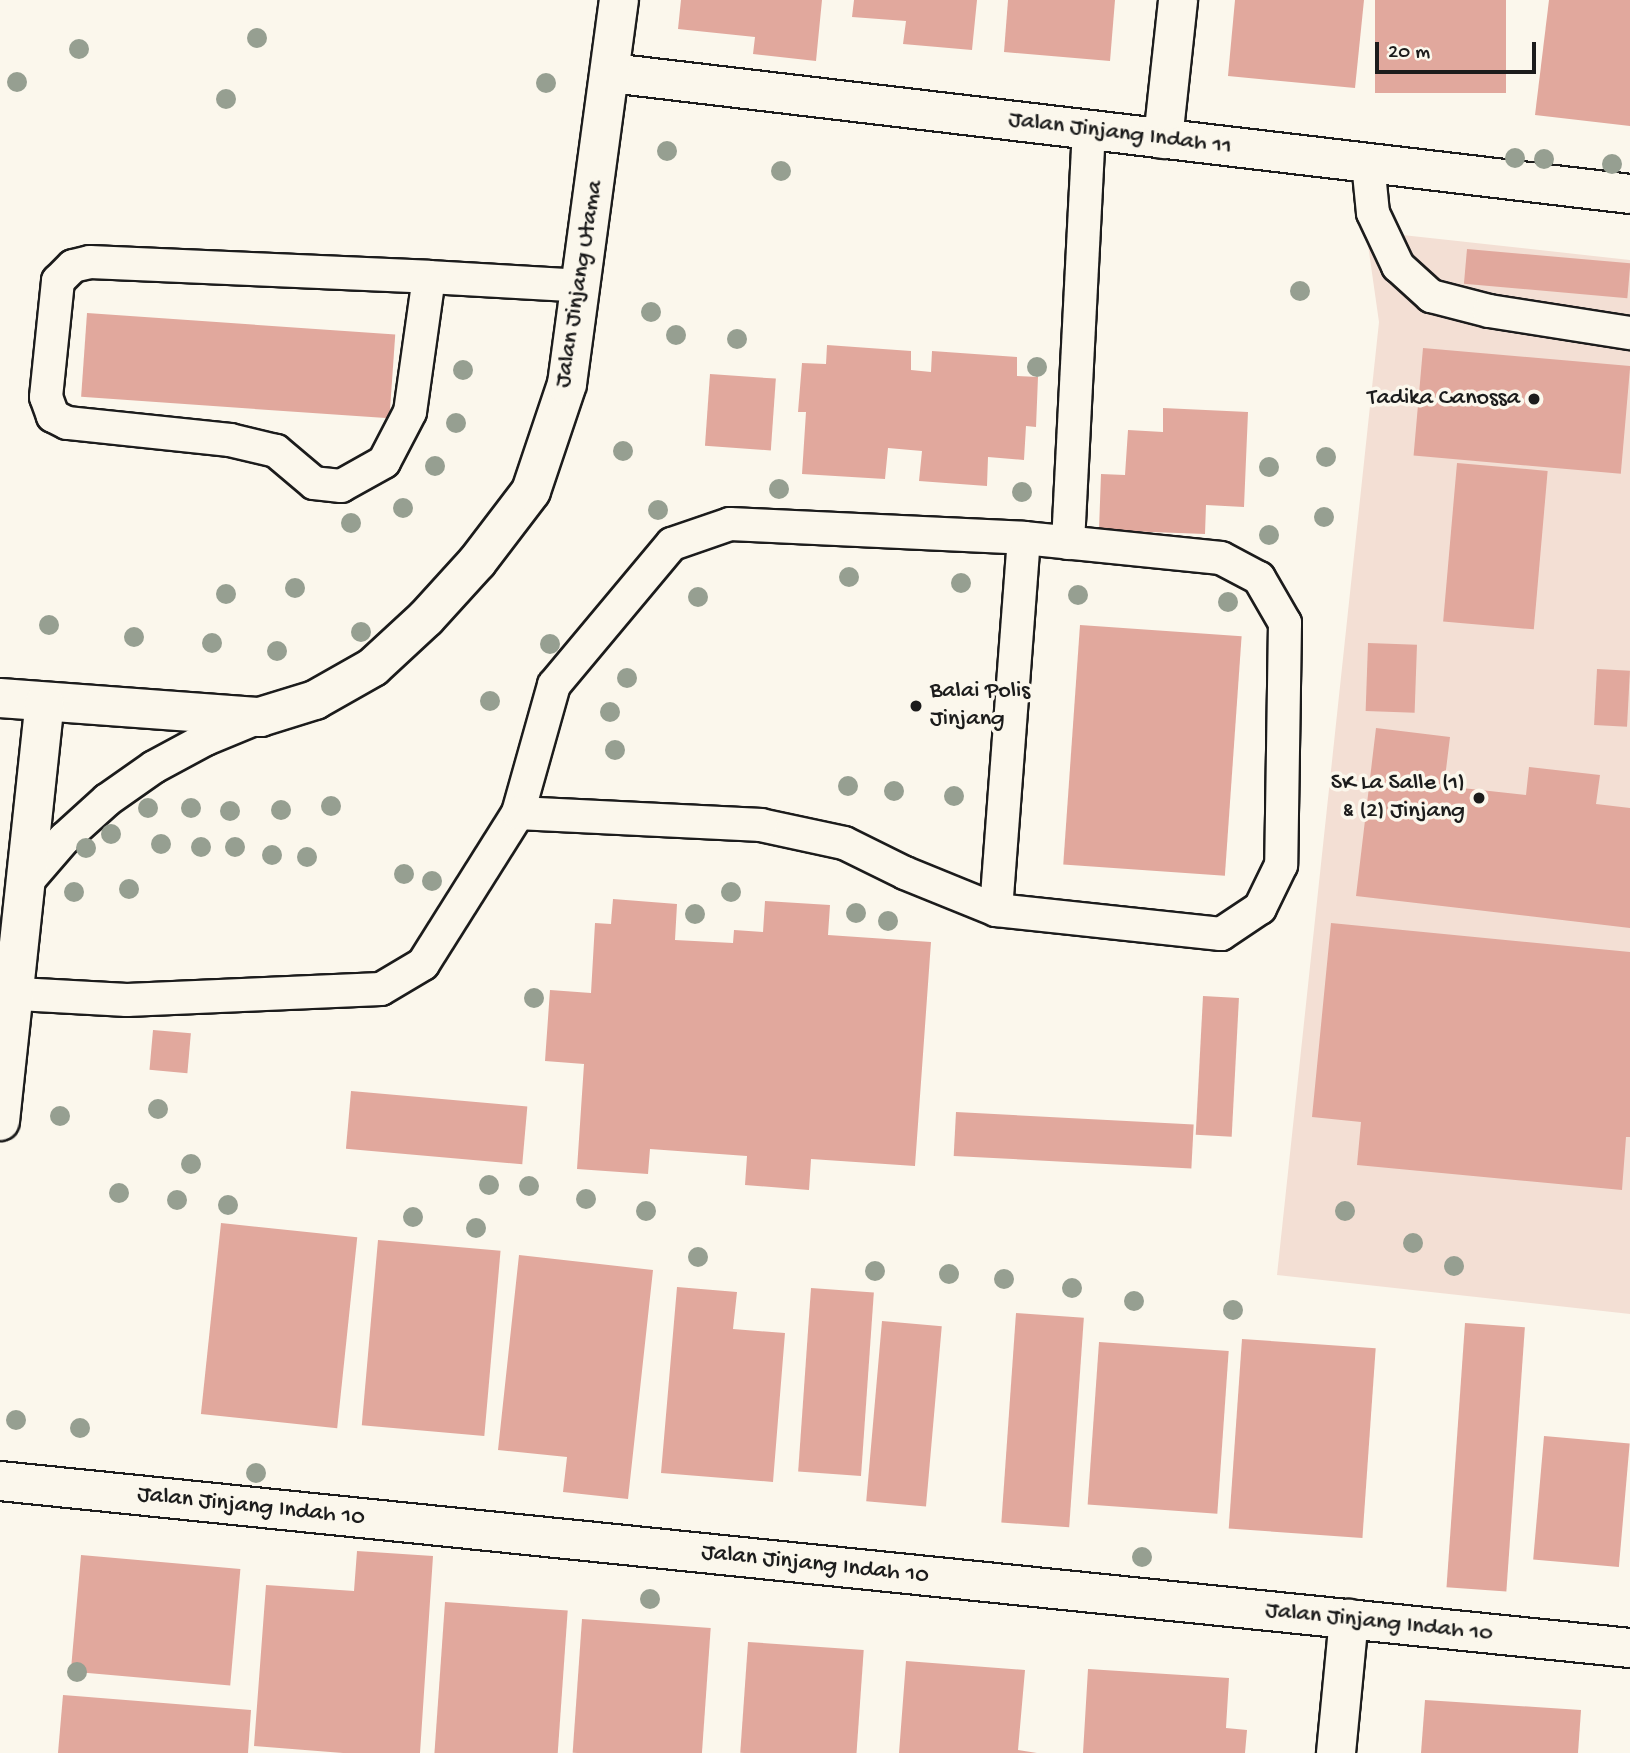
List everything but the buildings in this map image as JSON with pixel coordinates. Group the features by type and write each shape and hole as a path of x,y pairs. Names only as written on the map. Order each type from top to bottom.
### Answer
{"street":[{"name":"Jalan Jinjang Utama","path":"0,698 260,717 315,700 373,667 426,618 477,562 531,491 567,384 583,286 619,0"},
{"path":"1163,139 1178,0"},
{"name":"Jalan Jinjang Indah 11","path":"611,73 1630,194"},
{"path":"0,1121 6,993 25,884 45,702"},
{"name":"Jalan Jinjang Indah 10","path":"0,1480 1630,1648"},
{"path":"1336,1753 1349,1619"}],"lane":[{"path":"1068,543 1089,130"},
{"path":"1368,163 1373,213 1398,266 1431,296 1489,311 1630,333"},
{"path":"429,276 410,411 384,462 341,486 314,483 276,451 230,440 67,424 54,416 46,397 58,281 73,266 100,261 429,276 583,286"},
{"path":"6,993 127,1000 381,989 422,964 518,813 554,685 672,544 730,524 1024,538 1221,558 1259,578 1285,623 1281,865 1260,908 1221,934 996,910 905,873 844,843 761,825 518,813"},
{"path":"996,910 1024,538"},
{"path":"25,884 64,839 154,767 206,739 260,717"}],"shaded area":[{"name":"SK La Salle (1) & (2) Jinjang","path":"1366,231 1630,260 1630,1314 1277,1275 1379,322"}],"place":[{"name":"Tadika Canossa","path":"1534,399"},
{"name":"Balai Polis Jinjang","path":"916,706"},
{"name":"SK La Salle (1) & (2) Jinjang","path":"1479,798"}]}
